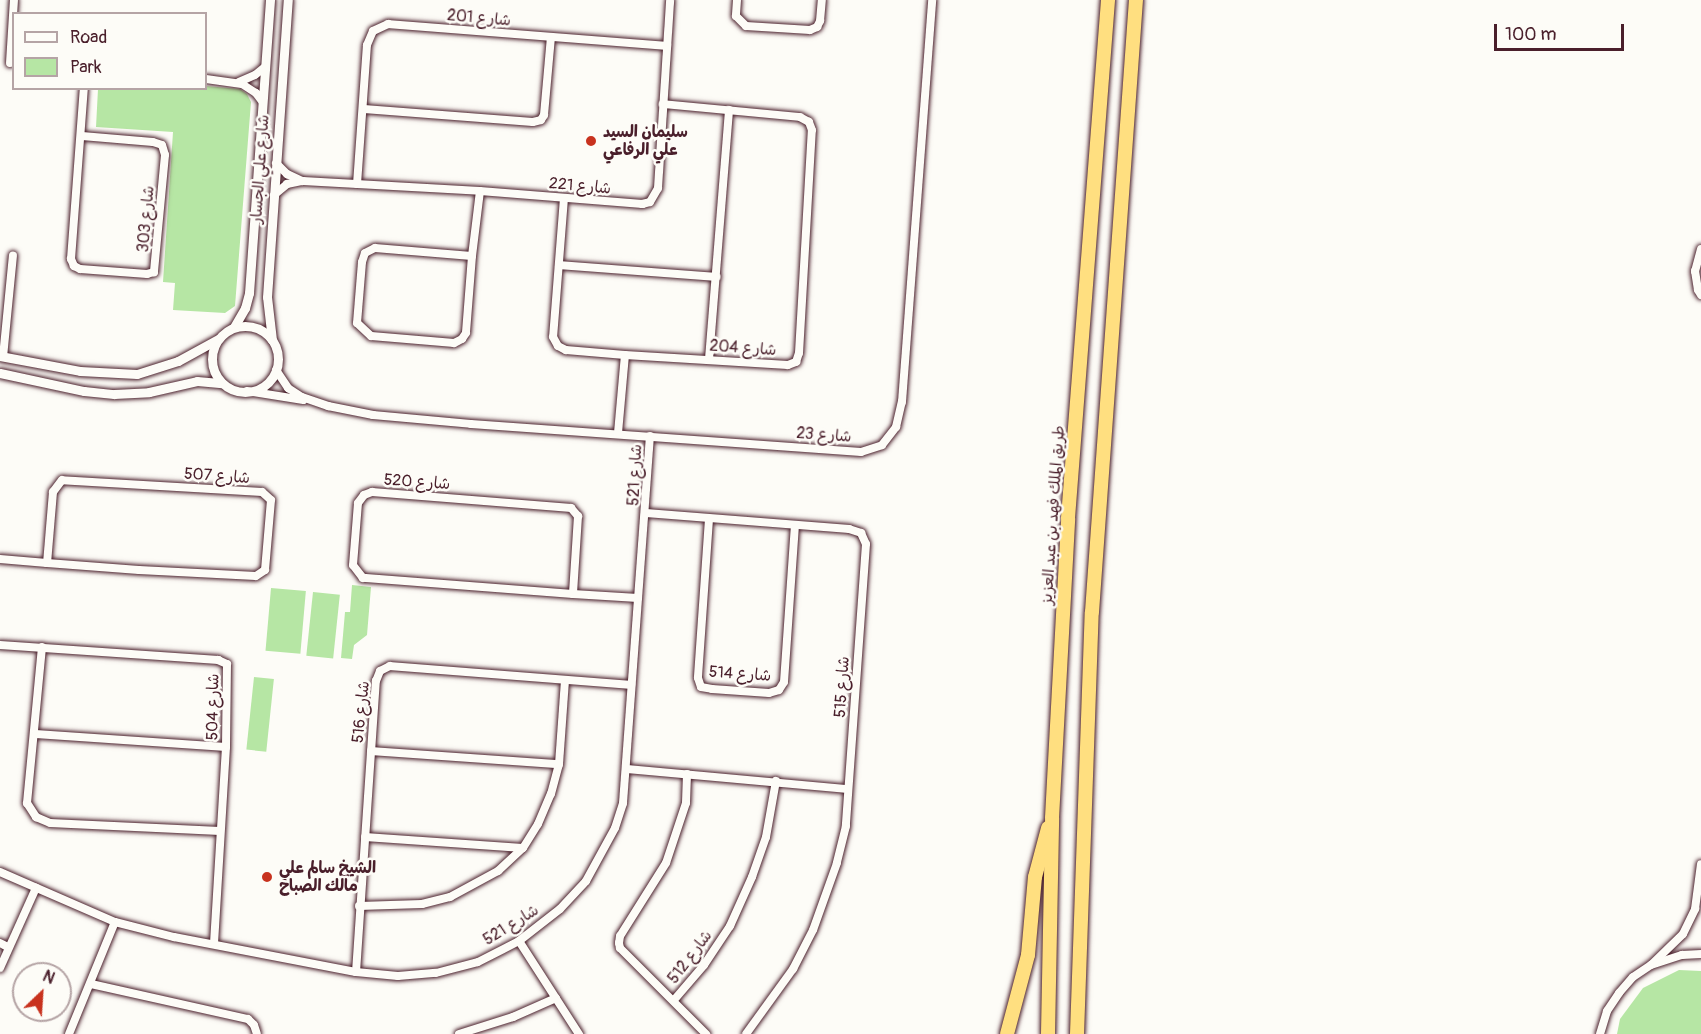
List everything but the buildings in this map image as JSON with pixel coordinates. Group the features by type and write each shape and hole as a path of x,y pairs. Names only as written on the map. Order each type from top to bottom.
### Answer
{"highway":[{"name":"طريق الملك فهد بن عبد العزيز","path":"1048,1034 1052,818 1068,518 1108,0"},
{"path":"1077,1034 1092,612 1136,0"},
{"path":"1007,1034 1028,955 1038,862 1052,818"},
{"path":"1078,980 1085,1034"}],"street":[{"name":"شارع علي الجسار","path":"234,327 245,308 249,293 270,0"},
{"name":"شارع علي الجسار","path":"272,340 267,297 288,0"},
{"name":"شارع 221","path":"274,195 287,184 303,181 480,191 642,204 655,197 670,0"},
{"path":"737,0 736,16 746,26 810,30 817,27 820,21 822,0"},
{"name":"شارع 23","path":"248,392 314,402 373,415 861,452 882,445 897,427 903,402 932,0"},
{"name":"شارع 201","path":"357,184 367,45 373,31 387,24 667,46"},
{"path":"364,109 533,122 541,120 546,104 551,37"},
{"path":"0,62 12,63"},
{"path":"237,82 249,78 265,67"},
{"path":"207,79 237,82 252,89 262,101"},
{"name":"شارع 303","path":"82,136 153,142 162,145 165,155 153,272 147,274 80,269 74,266 71,259 84,90"},
{"name":"شارع 204","path":"564,198 553,337 558,346 566,350 625,355 788,365 796,362 800,353 812,130 809,122 800,117 663,104"},
{"path":"709,359 729,110"},
{"name":"شارع 221","path":"276,163 287,174 303,181"},
{"path":"472,256 375,248 365,254 362,262 357,323 371,336 454,343 462,339 466,333 480,191"},
{"path":"1701,249 1695,271 1701,295"},
{"path":"13,255 2,357 80,371 137,374 178,362 234,327 255,328 272,340 278,357 276,370 265,385 248,392 229,388 222,383 212,366 212,357 218,339"},
{"path":"559,265 717,277"},
{"path":"618,434 625,355"},
{"name":"شارع 23","path":"276,370 288,388 314,402"},
{"path":"2,376 114,394 149,392 197,381 222,383"},
{"name":"شارع 521","path":"0,872 116,922 174,937 356,972 398,976 436,973 478,962 519,940 560,909 586,881 615,828 623,803 650,436"},
{"name":"شارع 507","path":"0,559 46,563 256,576 265,570 271,500 262,492 62,480 52,492 46,563"},
{"name":"شارع 520","path":"573,594 578,516 571,508 372,492 364,495 358,503 353,565 363,578 573,594 638,598"},
{"name":"شارع 515","path":"646,513 849,529 861,533 866,544 846,826 837,863 813,930 793,969 746,1034"},
{"name":"شارع 514","path":"709,519 698,678 701,687 712,689 769,693 779,690 783,682 795,526"},
{"name":"شارع 504","path":"0,645 225,662 228,667 226,747 214,944"},
{"path":"42,647 36,734 27,803 36,817 50,823 220,831"},
{"name":"شارع 516","path":"356,972 375,681 380,671 390,666 631,685"},
{"path":"359,906 422,904 450,897 498,871 522,848 546,804 559,764 565,680"},
{"path":"36,734 226,747"},
{"path":"371,751 559,764"},
{"path":"627,769 848,789"},
{"name":"شارع 512","path":"687,774 686,803 666,863 620,936 619,943 620,948 674,1000 704,965 730,926 752,877 766,837 776,781"},
{"path":"365,837 522,848"},
{"path":"1600,1034 1607,1011 1618,993 1683,934 1695,909 1701,864"},
{"path":"0,968 36,888"},
{"path":"69,1034 116,922"},
{"path":"519,940 579,1034"},
{"path":"0,943 8,947"},
{"path":"1651,965 1682,954 1701,954"},
{"path":"91,984 248,1019 254,1025 257,1034"},
{"path":"459,1034 513,1017 556,998"},
{"path":"674,1000 706,1034"}],"green space":[{"path":"207,86 240,89 247,94 251,102 235,306 225,313 173,310 175,283 163,282 173,132 96,127 98,90 207,90"},
{"path":"352,585 371,587 367,635 354,645 352,659 341,658 345,612 350,612"},
{"path":"271,588 306,591 300,654 266,651"},
{"path":"313,592 340,595 333,658 306,656"},
{"path":"254,677 274,679 266,752 246,750"},
{"path":"1679,970 1701,971 1701,1034 1617,1034 1620,1019 1643,988"}],"place":[{"name":"سليمان السيد علي الرفاعي","path":"591,141"},
{"name":"الشيخ سالم علي مالك الصباح","path":"267,877"}]}
